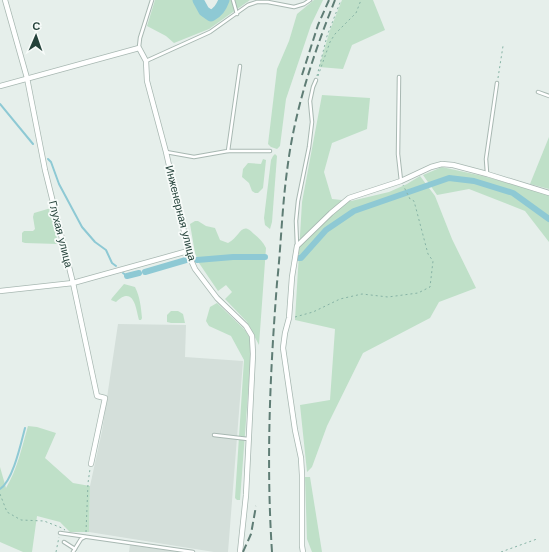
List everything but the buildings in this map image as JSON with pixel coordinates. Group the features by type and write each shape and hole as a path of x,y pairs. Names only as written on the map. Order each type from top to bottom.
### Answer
{"street":[{"name":"Глухая улица","path":"5,0 27,78 45,170 73,283 97,396 105,398 91,464"},
{"path":"0,86 139,48"},
{"name":"Инженерная улица","path":"139,48 146,61 147,81 181,213 188,252 195,269 217,298 246,326 252,336 253,354 246,495 240,552"},
{"path":"303,552 301,458 294,424 283,348 289,318 292,277 297,246 349,198 401,181 431,167 442,164 453,165 487,174 549,193"},
{"path":"0,291 73,283 188,252"}],"lane":[{"path":"139,48 140,38 152,0"},
{"path":"233,0 237,14"},
{"path":"146,61 210,32 248,5 257,2 268,2 294,7 304,4 310,0"},
{"path":"228,151 240,66"},
{"path":"399,78 398,154 401,181"},
{"path":"297,246 296,221 298,201 310,147 312,122 310,101 316,80"},
{"path":"487,174 486,159 497,83"},
{"path":"538,92 549,96"},
{"path":"166,152 194,157 228,151 270,151"},
{"path":"214,435 248,439"},
{"path":"60,533 193,552"},
{"path":"64,542 74,551 81,539 86,536"}],"path":[{"path":"316,80 327,36 341,0"},
{"path":"316,80 321,70 330,42 335,34 356,13 361,0"},
{"path":"497,83 503,46"},
{"path":"289,318 313,312 347,297 362,294 388,297 418,293 430,287 433,261 428,254 414,201 410,199 406,193 401,181"},
{"path":"86,536 88,483 91,464"},
{"path":"0,494 7,512 21,520 44,521 62,528 69,534"},
{"path":"56,552 62,528"},
{"path":"501,552 537,538"}],"shaded area":[{"path":"118,324 186,325 185,357 243,361 228,552 214,552 89,532 90,486 102,431"},
{"path":"130,545 179,552 129,552"}],"green space":[{"path":"155,0 194,0 203,13 211,17 222,10 229,0 250,0 209,29 174,43 166,36 147,26"},
{"path":"314,0 323,0 311,25 286,99 280,146 277,149 268,144 277,69 289,41 297,14"},
{"path":"342,0 373,0 385,30 352,45 343,69 319,67 330,30"},
{"path":"322,95 370,98 367,129 332,143 324,172 332,199 351,201 389,192 420,176 435,196 452,239 476,288 439,302 430,318 363,353 327,426 312,467 307,472 300,405 330,400 335,329 295,320 302,202"},
{"path":"549,137 549,189 530,184"},
{"path":"275,154 277,156 272,222 270,229 265,225 264,218 271,160"},
{"path":"263,159 266,160 263,188 258,193 255,193 252,191 249,183 242,177 243,169 248,163 261,164"},
{"path":"442,167 487,177 549,195 549,242 525,211 469,189 437,195 423,175"},
{"path":"51,208 58,244 22,242 22,233 24,231 33,231 35,229 33,217 34,213"},
{"path":"195,221 215,228 220,240 228,243 243,229 246,229 250,230 264,244 266,248 259,345 247,322 225,299 232,292 226,285 218,291 199,263 195,253 190,224"},
{"path":"124,284 135,287 140,302 141,320 139,320 135,305 130,297 122,297 116,302 111,300"},
{"path":"217,303 245,330 250,338 251,354 240,500 235,498 244,360 231,336 209,326 206,321 210,307"},
{"path":"171,311 178,311 183,314 185,323 167,322 167,315"},
{"path":"28,426 37,427 56,433 45,458 73,483 90,486 89,532 70,532 60,522 37,516 32,552 23,552 0,542 0,467 6,488 16,466"},
{"path":"305,477 310,477 322,552 312,552 307,539"}],"waterway":[{"path":"198,0 204,11 211,16 219,10 224,0"},
{"path":"0,104 33,144"},
{"path":"48,159 51,162 59,184 82,227 95,242 106,250 112,263 116,266"},
{"path":"299,258 301,258 326,230 354,211 449,178 474,181 513,193 549,219"},
{"path":"197,260 233,257 265,257"},
{"path":"145,272 186,260"},
{"path":"123,273 127,276"},
{"path":"127,276 139,273"},
{"path":"0,489 5,485 13,470 25,428"}],"railway":[{"path":"302,75 318,25 329,0"},
{"path":"272,552 269,485 271,384 285,185 290,149 299,105 319,42 335,0"},
{"path":"243,552 251,534 256,506"}]}
